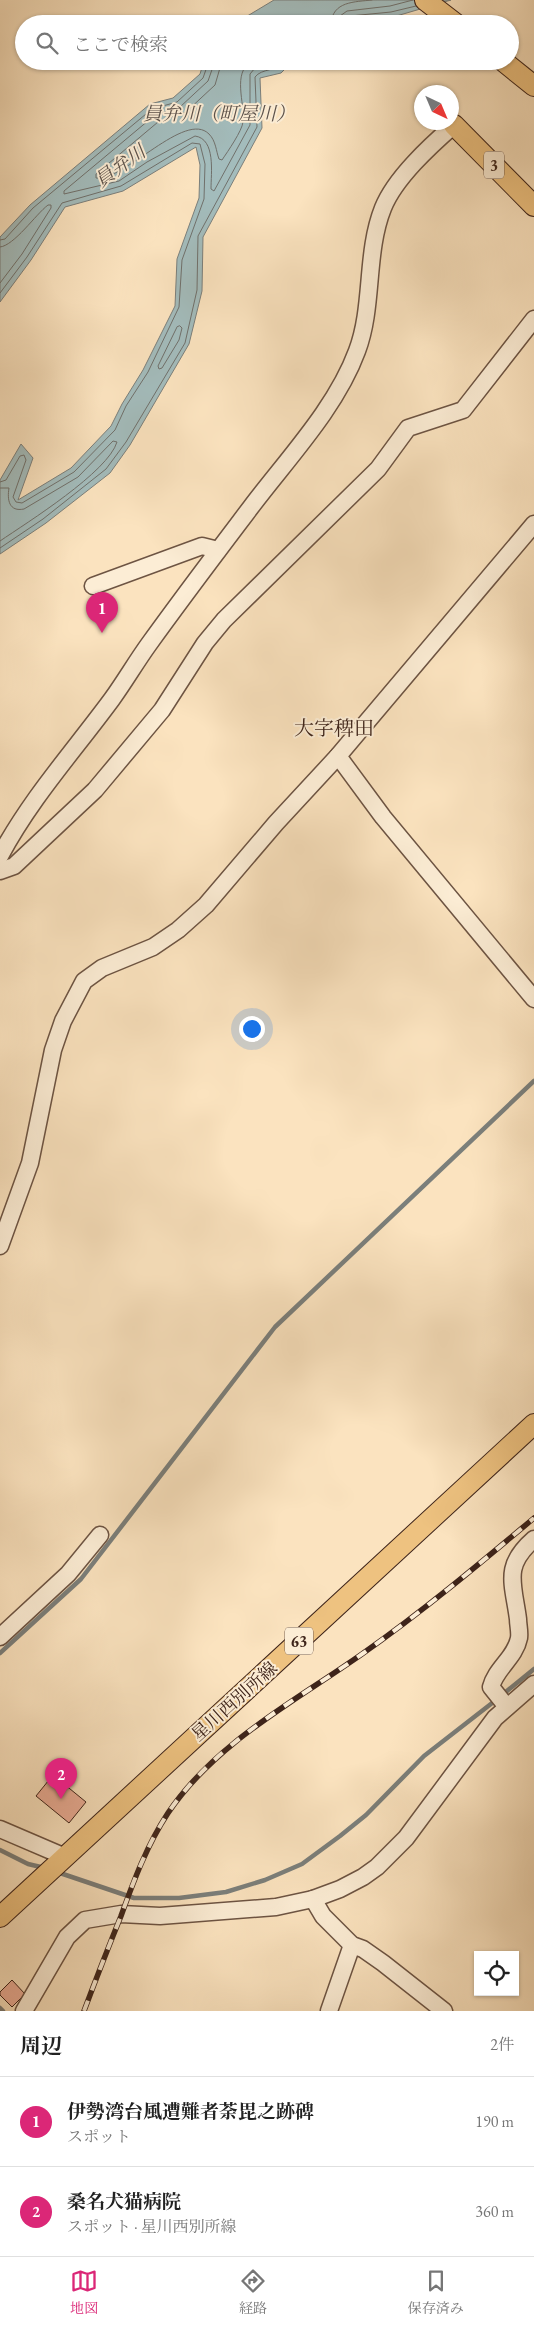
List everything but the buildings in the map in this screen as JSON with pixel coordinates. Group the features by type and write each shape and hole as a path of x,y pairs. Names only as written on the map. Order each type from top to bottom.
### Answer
{"main road":[{"path":"426,0 445,15"},
{"path":"514,70 534,86"},
{"name":"3","path":"459,130 534,206"},
{"name":"星川西別所線","path":"0,1916 534,1424"}],"street":[{"path":"0,856 20,820 113,698 148,646 218,550 339,392 358,349 368,303 376,236 383,208 402,180 427,150 449,130"},
{"path":"0,871 14,866 95,790 162,710 205,643 224,620 378,469 408,428 463,410 534,319"},
{"path":"0,1246 30,1163 53,1050 63,1021 84,981 102,968 153,947 178,930 206,905 338,756 534,524"},
{"path":"93,586 202,546 218,550"},
{"path":"338,756 389,824 534,999"},
{"path":"0,1637 68,1574 100,1535"},
{"path":"507,1707 491,1687 492,1680 514,1654 520,1636 512,1575 514,1560 521,1550 534,1538"},
{"path":"24,2011 66,1937 85,1920 121,1914 160,1916 276,1907 313,1899 340,1889 363,1877 387,1858 418,1824 495,1718 534,1684"},
{"path":"0,1829 63,1856"},
{"path":"313,1899 323,1916 352,1945 376,1959 444,2011"},
{"path":"329,2011 352,1945"}],"water":[{"path":"274,0 451,0 400,15 249,15"},
{"name":"員弁川（町屋川）","path":"201,70 284,70 281,73 260,78 262,128 203,237 202,291 189,344 130,445 110,473 46,523 0,554 0,480 21,444 33,458 18,500 71,468 111,426 143,370 175,306 177,259 199,198 200,165 196,147 123,191 65,207 31,260 0,302 0,237 30,205 150,104 173,98 200,74"}],"waterway":[{"path":"0,1653 81,1579 275,1327 534,1081"},
{"path":"502,1695 534,1669"},
{"path":"57,1872 134,1898 179,1898 226,1892 265,1880 302,1864 340,1836 366,1815 424,1756 496,1700"},
{"path":"0,1850 28,1864 45,1868"},
{"path":"0,2008 3,2011"}],"railway":[{"path":"84,2011 147,1850 160,1825 187,1788 233,1744 406,1622 534,1518"}],"place":[{"name":"伊勢湾台風遭難者荼毘之跡碑","path":"102,633"},
{"name":"桑名犬猫病院","path":"61,1799"}],"district":[{"name":"大字稗田","path":"334,728"}],"water label":[{"name":"員弁川","path":"120,166"}]}
